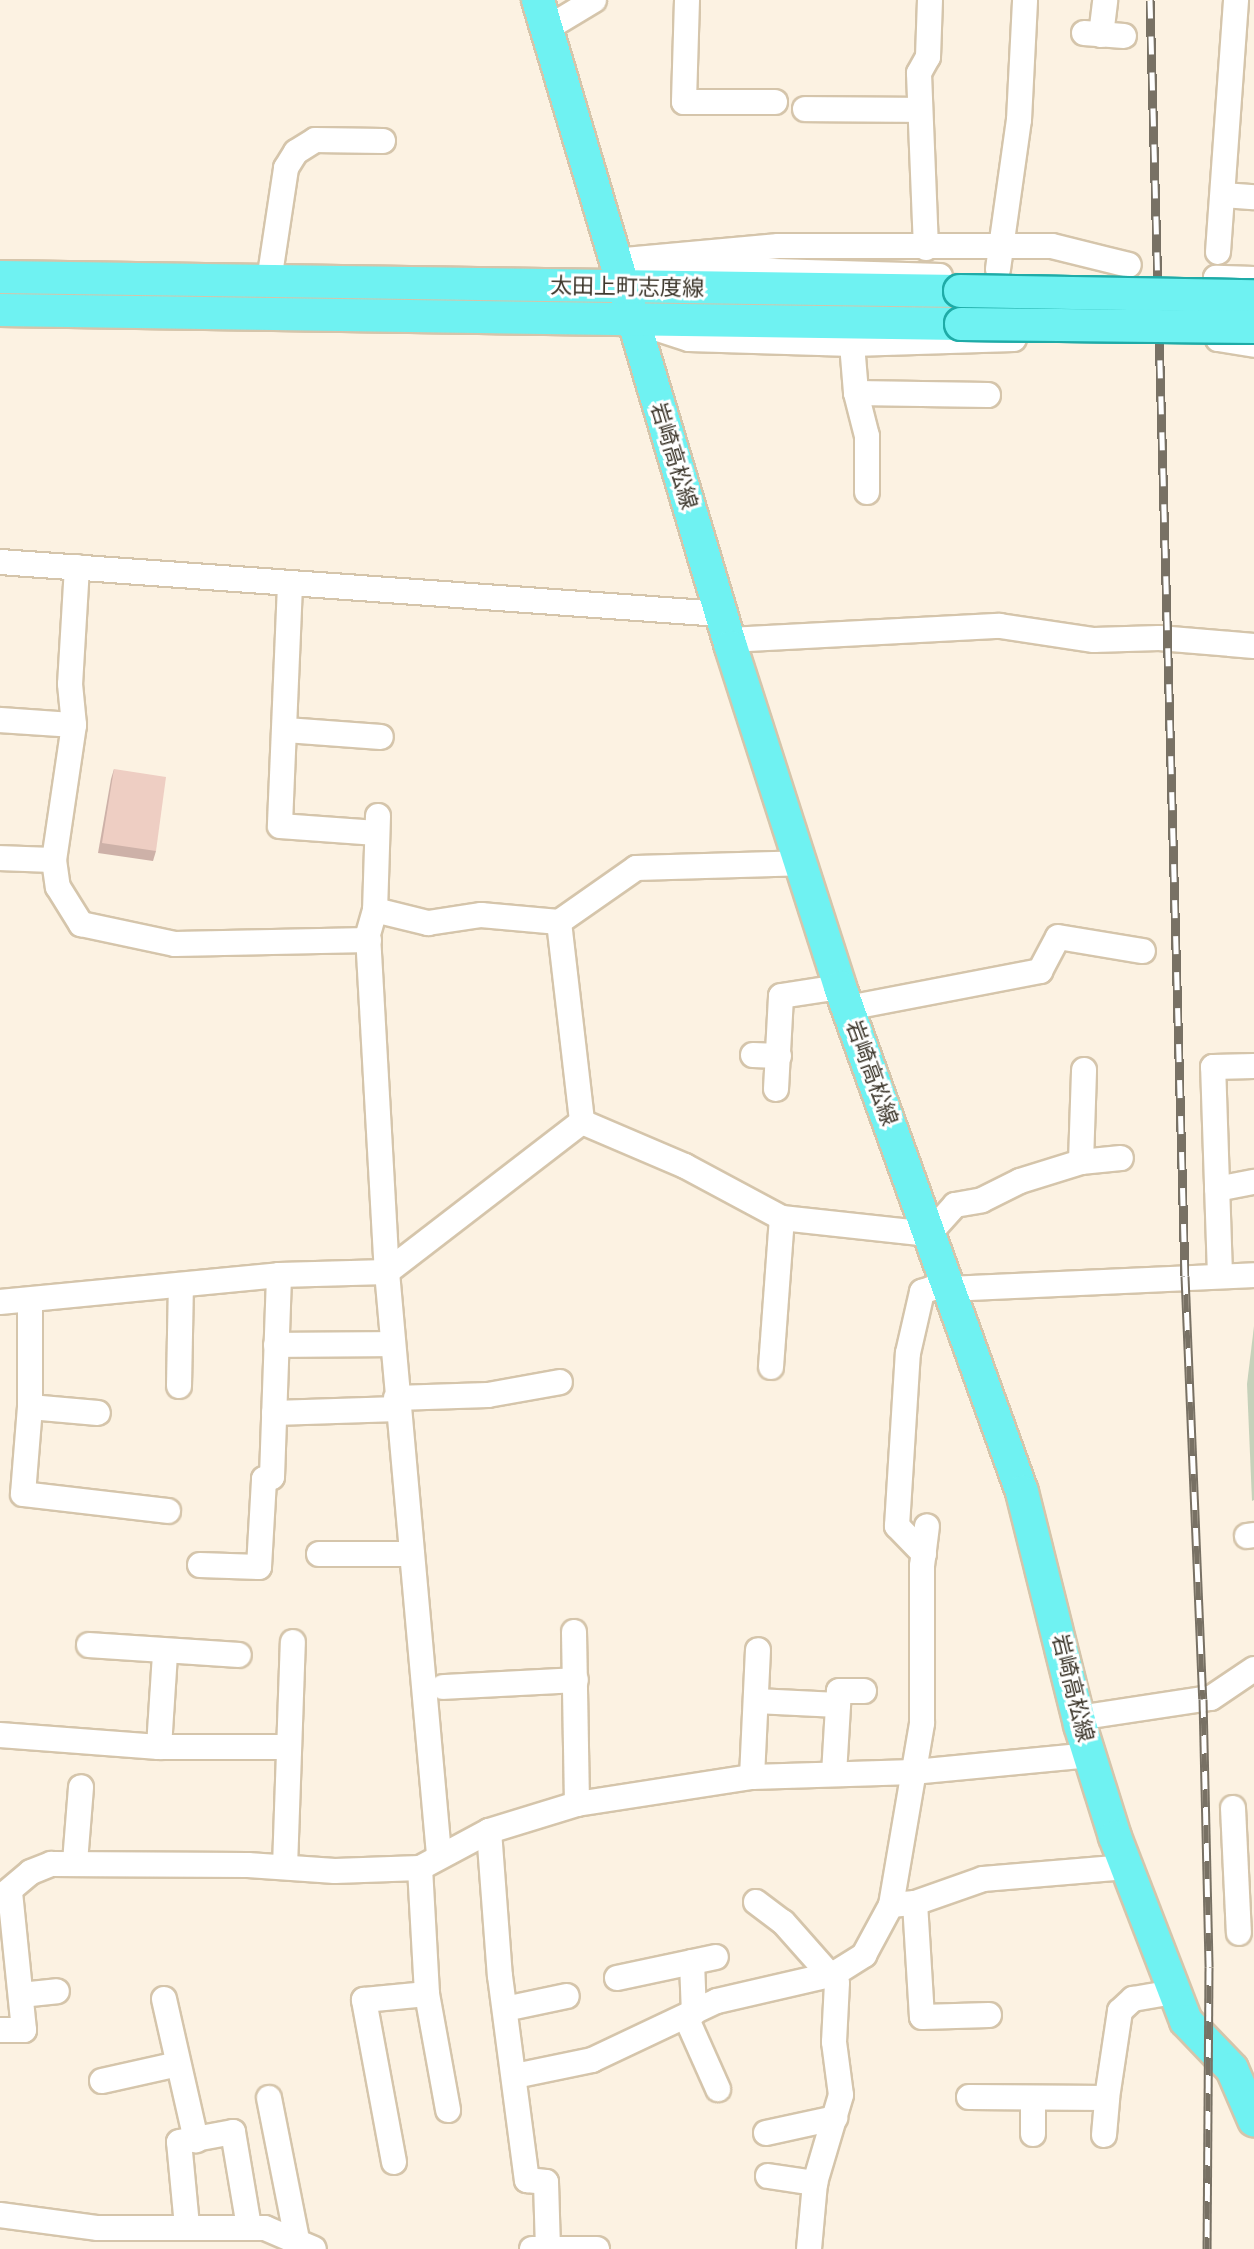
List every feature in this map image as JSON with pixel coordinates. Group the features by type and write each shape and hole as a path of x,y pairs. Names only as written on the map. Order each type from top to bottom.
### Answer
{"main road":[{"name":"岩崎高松線","path":"542,15 725,627 800,863 844,998 1033,1527 1078,1718 1126,1867 1186,2021 1232,2069 1254,2120"},
{"name":"太田上町志度線","path":"0,277 269,281 619,275 960,291 1254,296"},
{"name":"太田上町志度線","path":"0,310 633,321 1254,327"}],"street":[{"path":"542,15 594,0"},
{"path":"687,0 684,102 775,102"},
{"path":"926,248 919,73 928,57 930,0"},
{"path":"998,258 1019,120 1025,0"},
{"path":"1103,35 1105,0"},
{"path":"1218,252 1236,0"},
{"path":"805,109 920,110"},
{"path":"269,281 286,168 296,152 315,140 383,141"},
{"path":"1223,195 1254,197"},
{"path":"619,275 778,246 926,248 998,258 1067,248 1129,265"},
{"path":"619,275 674,268 1095,277 1115,287 1113,332 1098,341 997,334 852,344 689,339 633,321"},
{"path":"1254,279 1216,278 1218,339 1254,345"},
{"path":"852,344 856,393 867,436 867,492"},
{"path":"856,393 988,395"},
{"path":"0,562 290,585 725,627 1000,626 1094,640 1159,638 1254,646"},
{"path":"77,567 70,684 74,725 54,860 58,887 81,924 175,944 369,940"},
{"path":"290,585 280,826 378,824 375,910 369,940 387,1272 412,1554 430,1861 427,1994 448,2110"},
{"path":"0,720 74,725"},
{"path":"286,730 381,737"},
{"path":"0,858 54,860"},
{"path":"375,910 428,923 481,915 559,922 636,868 800,863"},
{"path":"559,922 582,1122"},
{"path":"776,1089 781,996 844,998 1040,971 1058,937 1143,951"},
{"path":"753,1055 779,1056"},
{"path":"1220,1275 1213,1067 1254,1066"},
{"path":"1081,1162 1084,1070"},
{"path":"582,1122 685,1166 782,1218 929,1234 955,1205 982,1200 1020,1181 1081,1162 1121,1158"},
{"path":"0,1302 279,1275 387,1272 582,1122"},
{"path":"1217,1189 1254,1182"},
{"path":"771,1367 782,1218"},
{"path":"200,1565 259,1567 264,1479 272,1477 279,1275"},
{"path":"924,1554 897,1526 908,1353 922,1292 948,1286 1254,1275"},
{"path":"179,1386 181,1285"},
{"path":"30,1301 30,1407 23,1494 168,1511"},
{"path":"276,1345 392,1344"},
{"path":"274,1413 488,1395 560,1382"},
{"path":"30,1407 98,1413"},
{"path":"927,1526 922,1723 914,1772 903,1904 922,2017 989,2015"},
{"path":"319,1554 412,1554"},
{"path":"574,1632 577,1804"},
{"path":"285,1867 293,1642"},
{"path":"89,1645 165,1653 239,1655"},
{"path":"752,1777 758,1650"},
{"path":"159,1747 165,1653"},
{"path":"1078,1718 1211,1698 1254,1669"},
{"path":"443,1687 576,1680"},
{"path":"834,1774 839,1691 864,1691"},
{"path":"756,1701 838,1705"},
{"path":"0,1735 159,1747 289,1747"},
{"path":"0,2030 24,2030 5,1894 31,1872 75,1862 285,1867 430,1861 489,1831 577,1804 752,1777 914,1772 1089,1755"},
{"path":"75,1862 81,1787"},
{"path":"1233,1808 1245,1871 1239,1933"},
{"path":"489,1831 505,2009 527,2180 546,2182 540,2248 597,2249"},
{"path":"515,2076 592,2060 717,2001 834,1974 864,1955 903,1904 983,1879 1126,1867"},
{"path":"756,1902 834,1974 834,2042 841,2095 815,2183 809,2249"},
{"path":"617,1978 716,1957"},
{"path":"692,1962 690,2015 718,2089"},
{"path":"21,1995 57,1991"},
{"path":"1104,2135 1120,2011 1133,1999 1173,1992"},
{"path":"394,2162 364,2000 427,1994"},
{"path":"505,2009 567,1996"},
{"path":"164,1999 196,2140"},
{"path":"102,2081 178,2064"},
{"path":"969,2097 1107,2098"},
{"path":"269,2098 306,2244"},
{"path":"1033,2098 1033,2134"},
{"path":"766,2133 835,2118"},
{"path":"187,2226 179,2142 233,2132 249,2227"},
{"path":"768,2176 815,2183"},
{"path":"0,2215 73,2226 249,2227 306,2244"}],"green space":[{"path":"1254,1326 1254,1500 1252,1501 1247,1384"}],"building":[{"path":"114,769 166,777 156,851 102,843"}],"railway":[{"path":"1150,0 1185,1276 1203,1699 1209,1967 1207,2249"}]}
